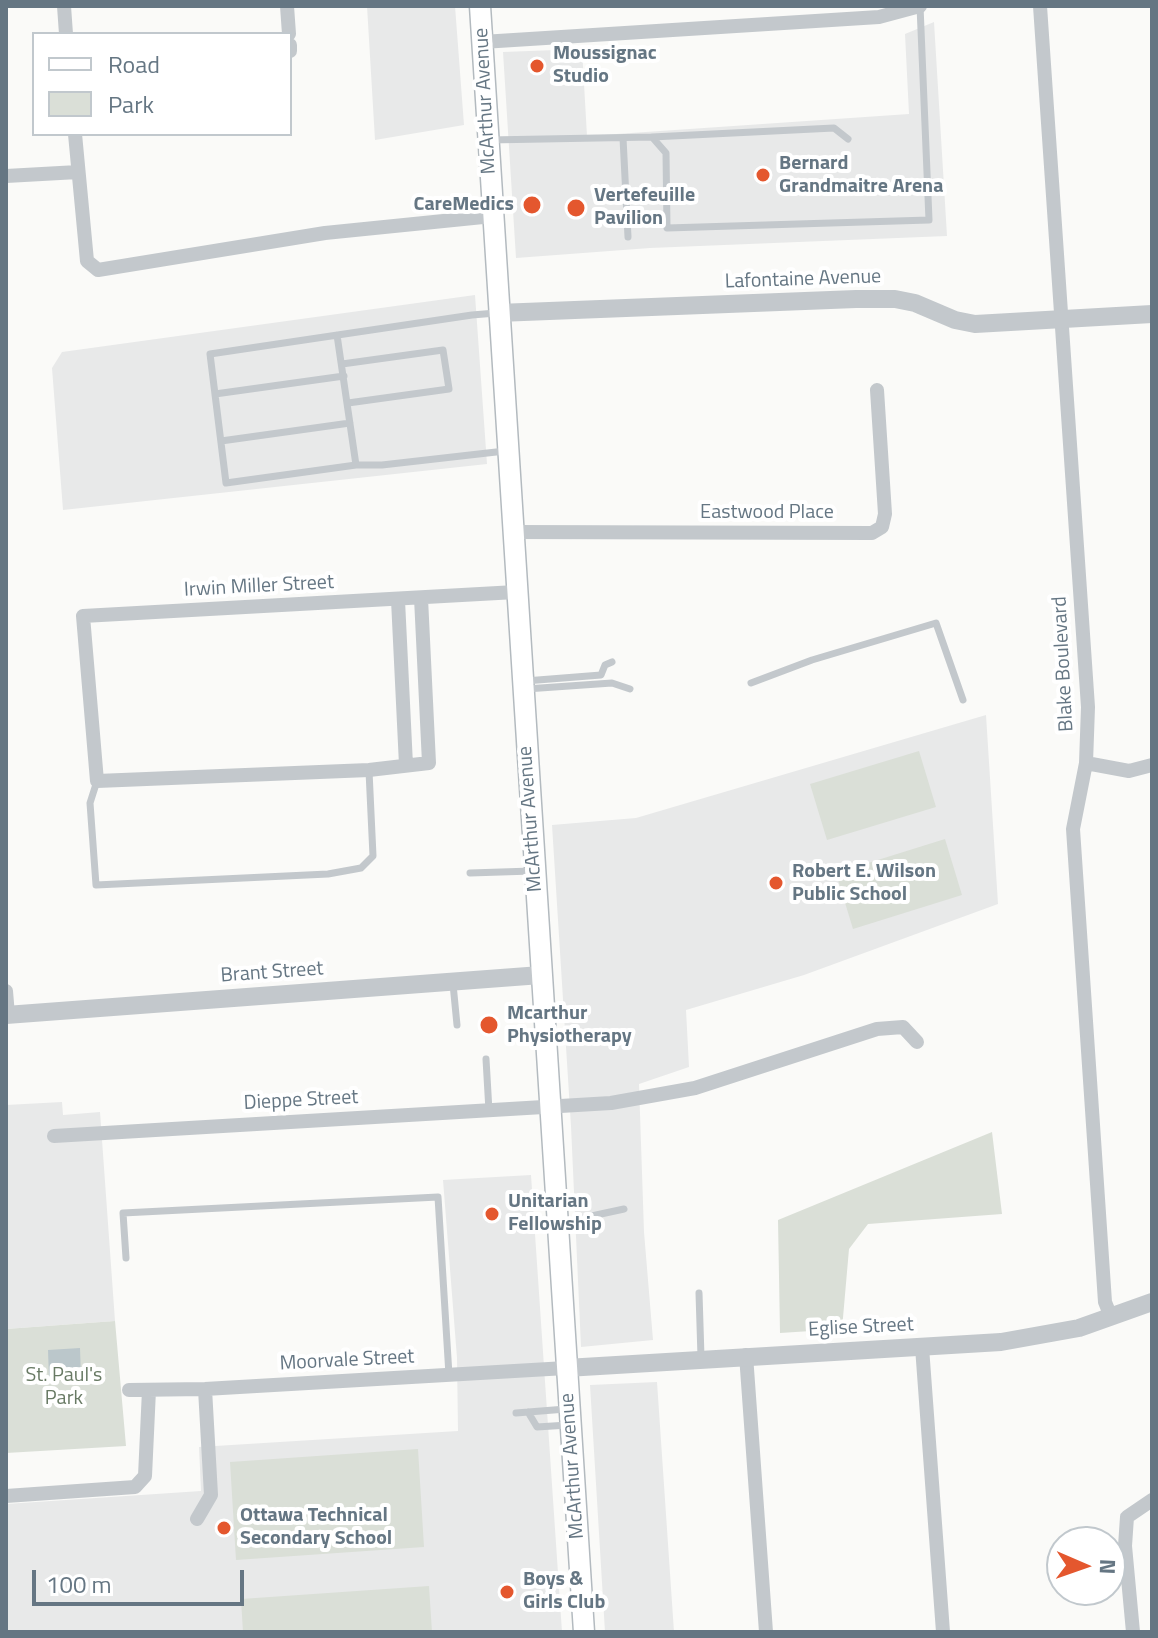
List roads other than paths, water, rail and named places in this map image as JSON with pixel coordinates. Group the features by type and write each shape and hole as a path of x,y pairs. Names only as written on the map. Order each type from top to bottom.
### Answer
{"main road":[{"name":"McArthur Avenue","path":"480,6 584,1632"}],"street":[{"path":"64,6 66,32"},
{"path":"287,6 289,32"},
{"path":"482,42 879,17 920,6"},
{"name":"Blake Boulevard","path":"1040,6 1088,707 1086,763 1073,829 1104,1295 1111,1317"},
{"path":"75,136 87,261 98,270 325,233 493,216"},
{"path":"6,176 78,172"},
{"name":"Lafontaine Avenue","path":"498,313 895,299 975,324 1152,314"},
{"name":"Eastwood Place","path":"513,532 872,533 882,527 885,514 877,390"},
{"name":"Irwin Miller Street","path":"97,781 83,616 516,592"},
{"path":"97,781 369,770 429,763 421,598"},
{"path":"398,600 406,765"},
{"path":"1086,763 1129,771 1152,765"},
{"name":"Brant Street","path":"7,1015 541,975"},
{"path":"6,991 7,1015"},
{"name":"Dieppe Street","path":"54,1136 611,1103 681,1092 889,1027 903,1027 917,1042"},
{"name":"Eglise Street","path":"566,1368 1001,1342 1079,1328 1152,1302"},
{"path":"922,1347 943,1632"},
{"path":"746,1355 766,1632"},
{"name":"Moorvale Street","path":"129,1390 205,1389 566,1368"},
{"path":"197,1519 211,1495 205,1389"},
{"path":"6,1496 135,1487 145,1476 149,1390"},
{"path":"1133,1632 1125,1546 1127,1517 1152,1500"}],"lane":[{"path":"652,137 666,153 667,228 929,220 920,6"},
{"path":"487,140 652,137 834,128 848,139"},
{"path":"623,138 628,237"},
{"path":"498,313 210,354 226,483 356,465 382,465 508,450"},
{"path":"337,335 356,465"},
{"path":"342,364 443,350 449,389 348,403"},
{"path":"215,394 344,376"},
{"path":"221,441 350,423"},
{"path":"751,683 812,660 936,623 963,700"},
{"path":"523,685 601,675 605,665 612,662"},
{"path":"523,685 612,683 630,689"},
{"path":"97,781 90,803 96,885 328,874 361,868 373,856 369,770"},
{"path":"470,873 534,871"},
{"path":"453,982 457,1025"},
{"path":"486,1059 489,1111"},
{"path":"126,1258 123,1213 438,1197 449,1376"},
{"path":"557,1223 624,1209"},
{"path":"699,1293 701,1359"},
{"path":"528,1412 537,1427 569,1417"},
{"path":"516,1413 569,1417"}],"place":[{"name":"Moussignac Studio","path":"537,66"},
{"name":"Bernard Grandmaitre Arena","path":"763,175"},
{"name":"CareMedics","path":"532,205"},
{"name":"Vertefeuille Pavilion","path":"576,208"},
{"name":"Robert E. Wilson Public School","path":"776,883"},
{"name":"Mcarthur Physiotherapy","path":"489,1025"},
{"name":"Unitarian Fellowship","path":"492,1214"},
{"name":"Ottawa Technical Secondary School","path":"224,1528"},
{"name":"Boys & Girls Club","path":"507,1592"}],"park label":[{"name":"St. Paul's Park","path":"64,1388"}]}
